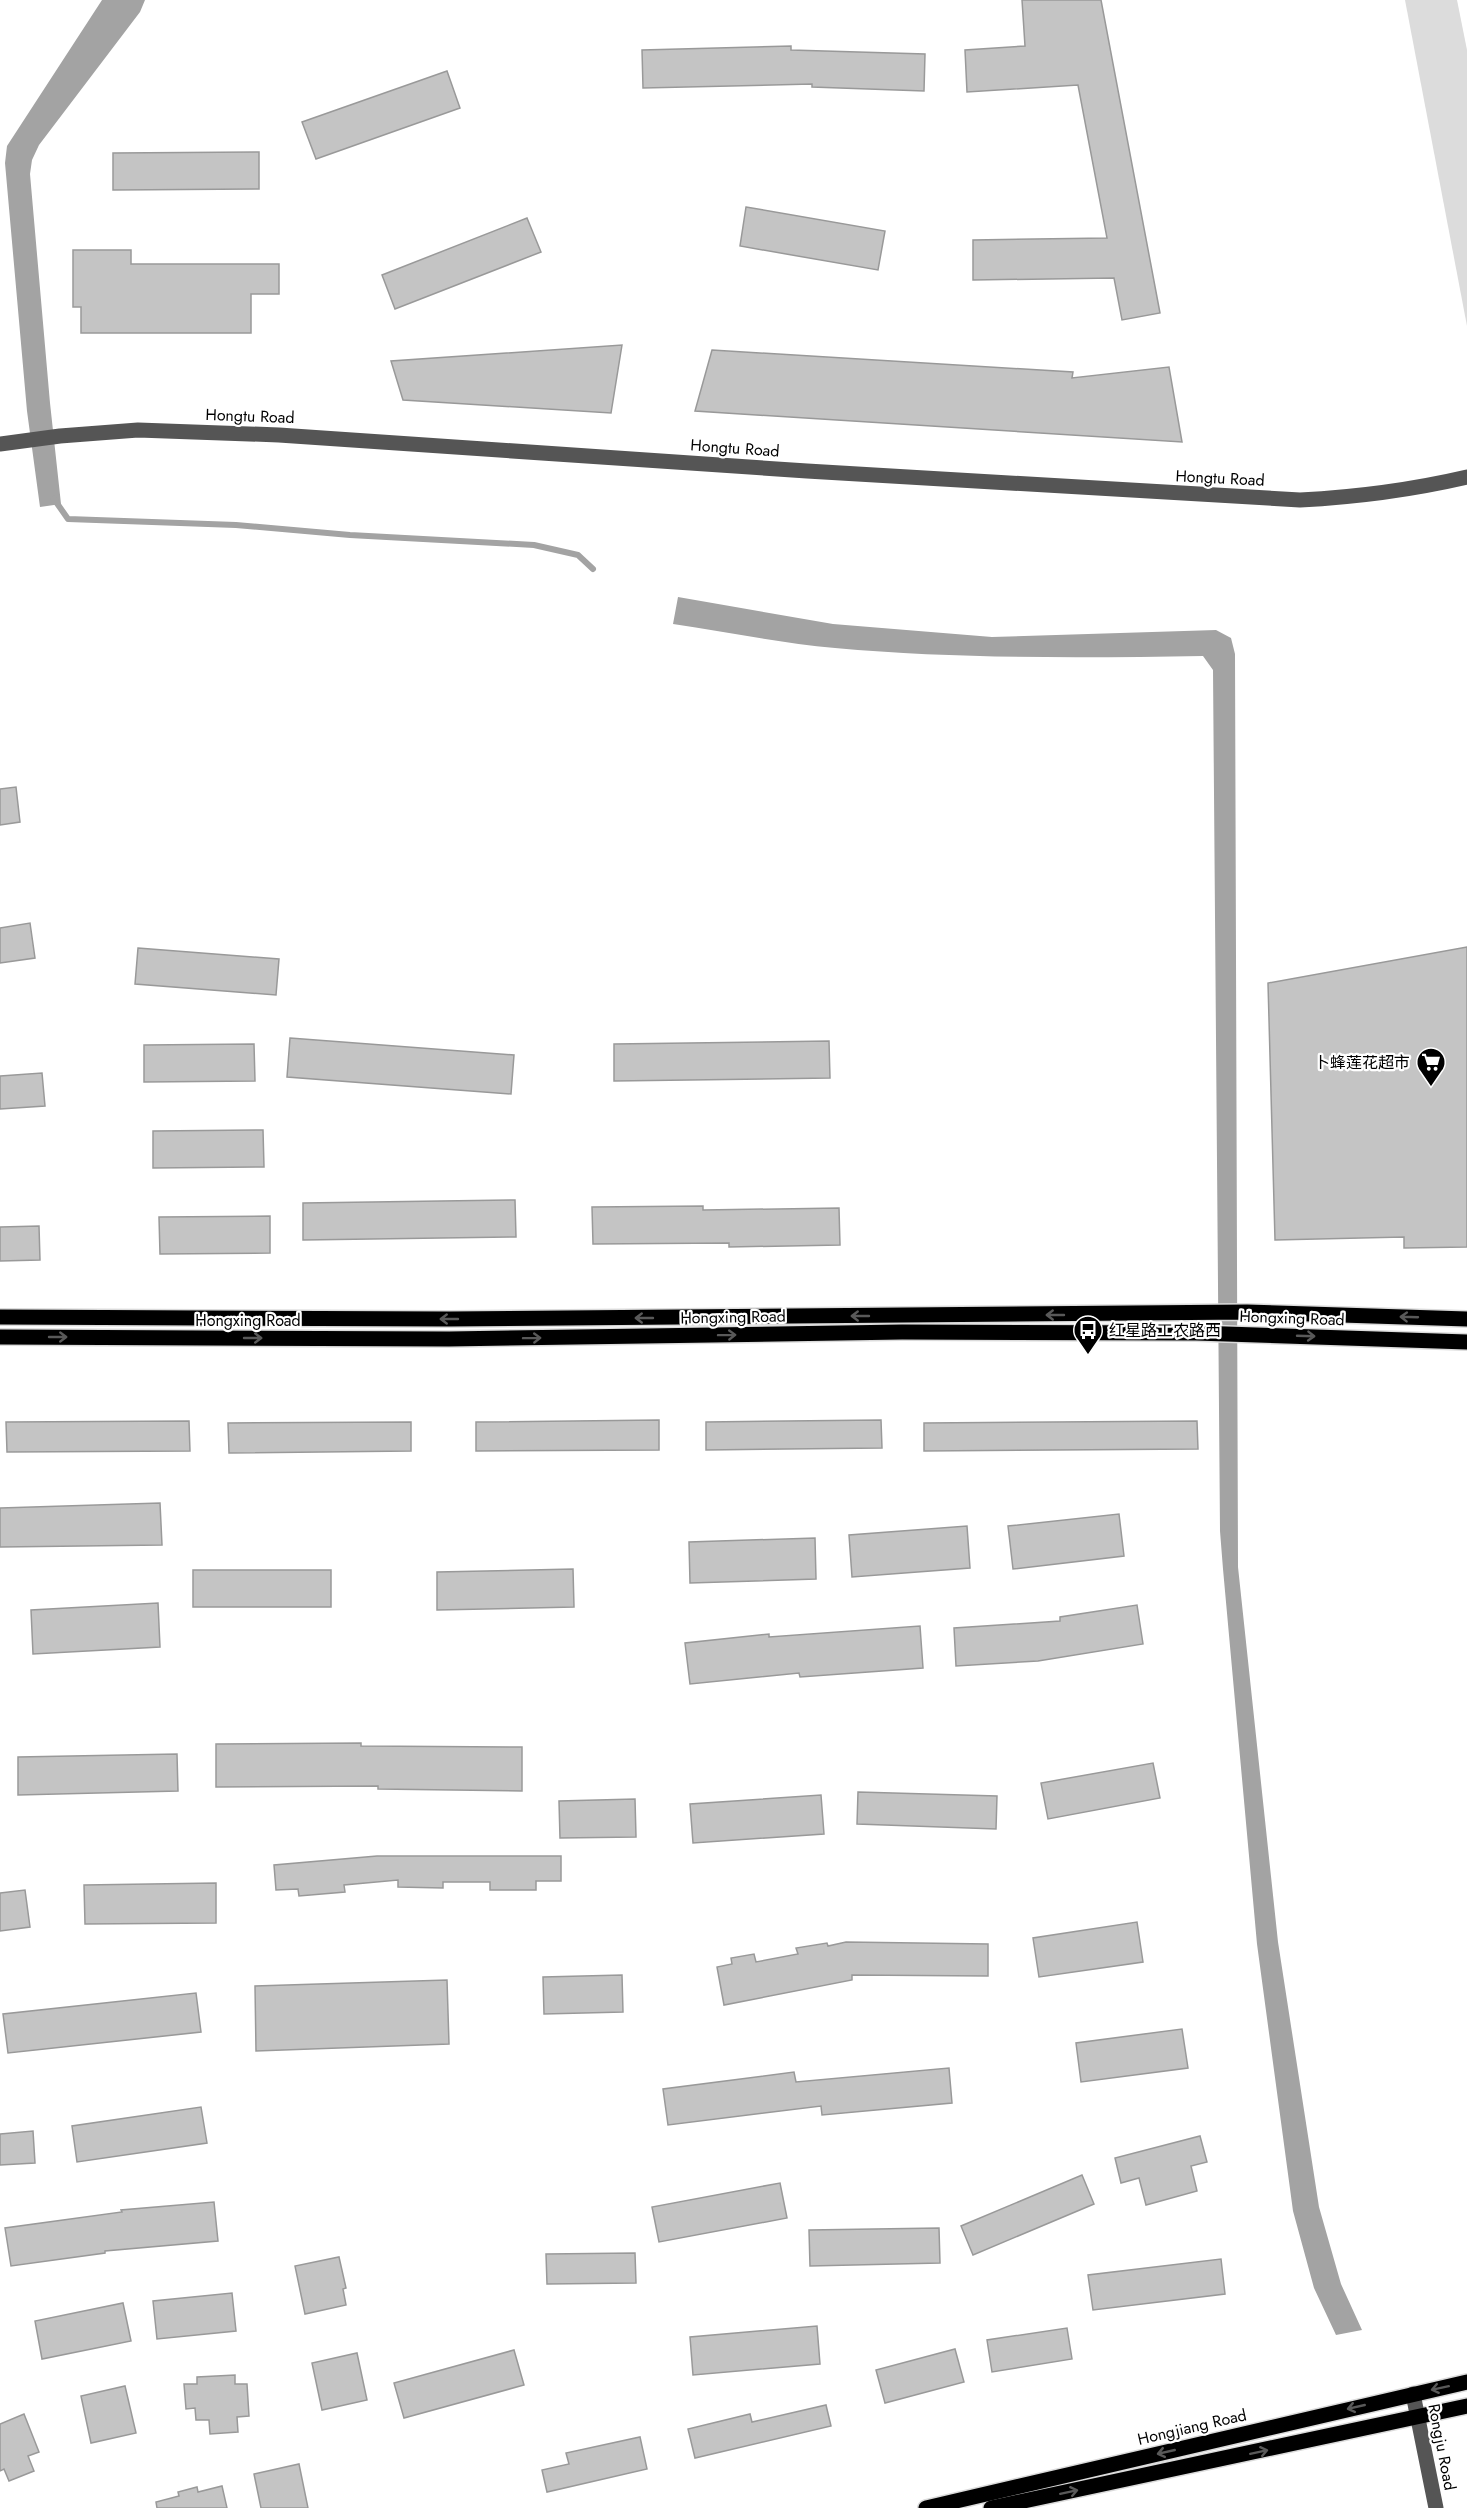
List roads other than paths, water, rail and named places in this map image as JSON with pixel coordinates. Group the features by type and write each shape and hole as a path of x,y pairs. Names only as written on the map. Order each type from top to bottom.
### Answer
{"main road":[{"name":"Hongxing Road","path":"0,1317 449,1319 1248,1312 1467,1319"},
{"name":"Hongxing Road","path":"0,1337 449,1339 902,1332 1196,1333 1467,1342"},
{"name":"Hongjiang Road","path":"927,2508 1467,2382"},
{"path":"991,2508 1467,2406"}],"street":[{"name":"Hongtu Road","path":"0,444 60,436 138,430 279,435 807,471 1300,500 1360,497 1467,477"},
{"name":"Rongju Road","path":"1413,2394 1436,2508"}],"waterway":[{"path":"54,499 68,519 236,525 350,535 534,545 578,555 593,569"}],"place":[{"name":"卜蜂莲花超市","path":"1431,1088"},
{"name":"红星路工农路西","path":"1088,1356"}]}
